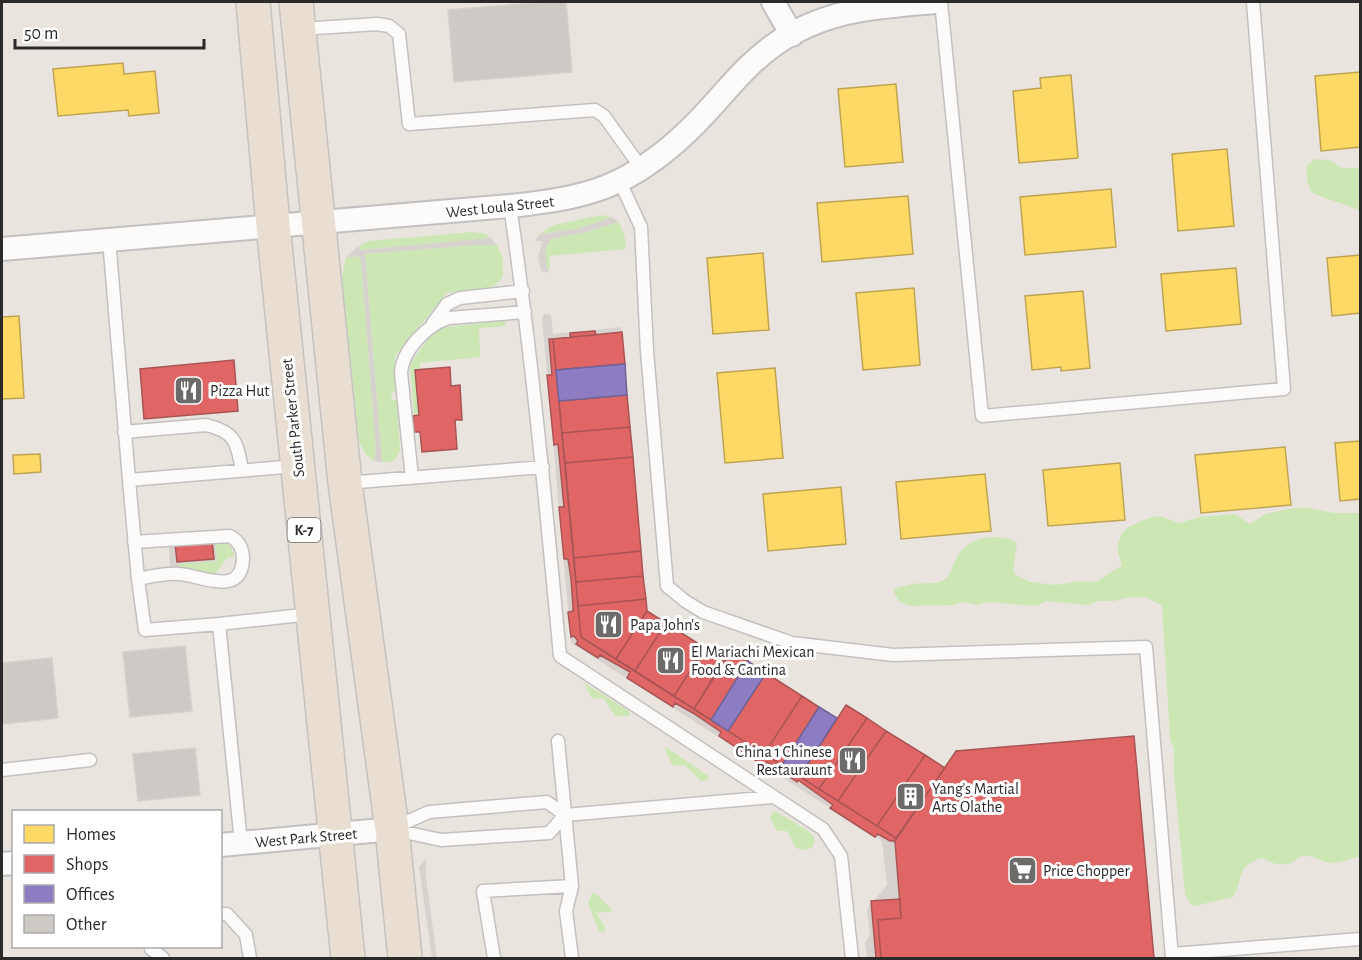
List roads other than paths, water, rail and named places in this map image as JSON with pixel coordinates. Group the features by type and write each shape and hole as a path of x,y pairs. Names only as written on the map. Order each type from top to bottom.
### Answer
{"highway":[{"name":"South Parker Street","path":"253,2 273,225 335,835"},
{"path":"298,15 345,483 392,829 405,958"},
{"name":"K-7","path":"335,835 348,958"}],"street":[{"path":"773,2 792,35"},
{"name":"West Loula Street","path":"2,249 510,206 580,196 621,182 642,169 687,132 736,78 774,45 792,35 816,22 859,9 935,2"},
{"name":"West Park Street","path":"231,844 392,829"}],"lane":[{"path":"940,2 982,416 1284,389 1253,2"},
{"path":"298,15 389,26 399,34 409,124 595,110 604,116 642,169"},
{"path":"621,182 641,227 647,351 667,586 685,602 703,612 792,643 892,655 1146,647 1172,956 1360,939"},
{"path":"510,206 523,291 543,467 560,656 823,830 841,856 852,958"},
{"path":"109,239 134,542 145,630 312,614"},
{"path":"412,478 401,364 404,357 447,304 460,298 523,291"},
{"path":"432,325 449,318 525,312"},
{"path":"124,432 206,425 215,427 225,432 238,445 242,470"},
{"path":"129,480 297,465"},
{"path":"345,483 543,467"},
{"path":"134,542 230,536 237,540 243,554 241,569 230,581 210,581 176,574 138,579"},
{"path":"219,624 231,844"},
{"path":"558,741 572,886 566,911 573,958"},
{"path":"2,770 90,760"},
{"path":"392,829 429,812 547,802 564,815 773,797"},
{"path":"392,829 441,840 549,833 564,815"},
{"path":"494,958 483,891 572,886"},
{"path":"222,914 227,914 246,935 248,957"},
{"path":"151,951 163,958"}],"place":[{"name":"Pizza Hut","path":"189,390"},
{"name":"Papa John's","path":"609,624"},
{"name":"El Mariachi Mexican Food & Cantina","path":"670,660"},
{"name":"China 1 Chinese Restauraunt","path":"853,760"},
{"name":"Yang’s Martial Arts Olathe","path":"911,797"},
{"name":"Price Chopper","path":"1022,870"}]}
